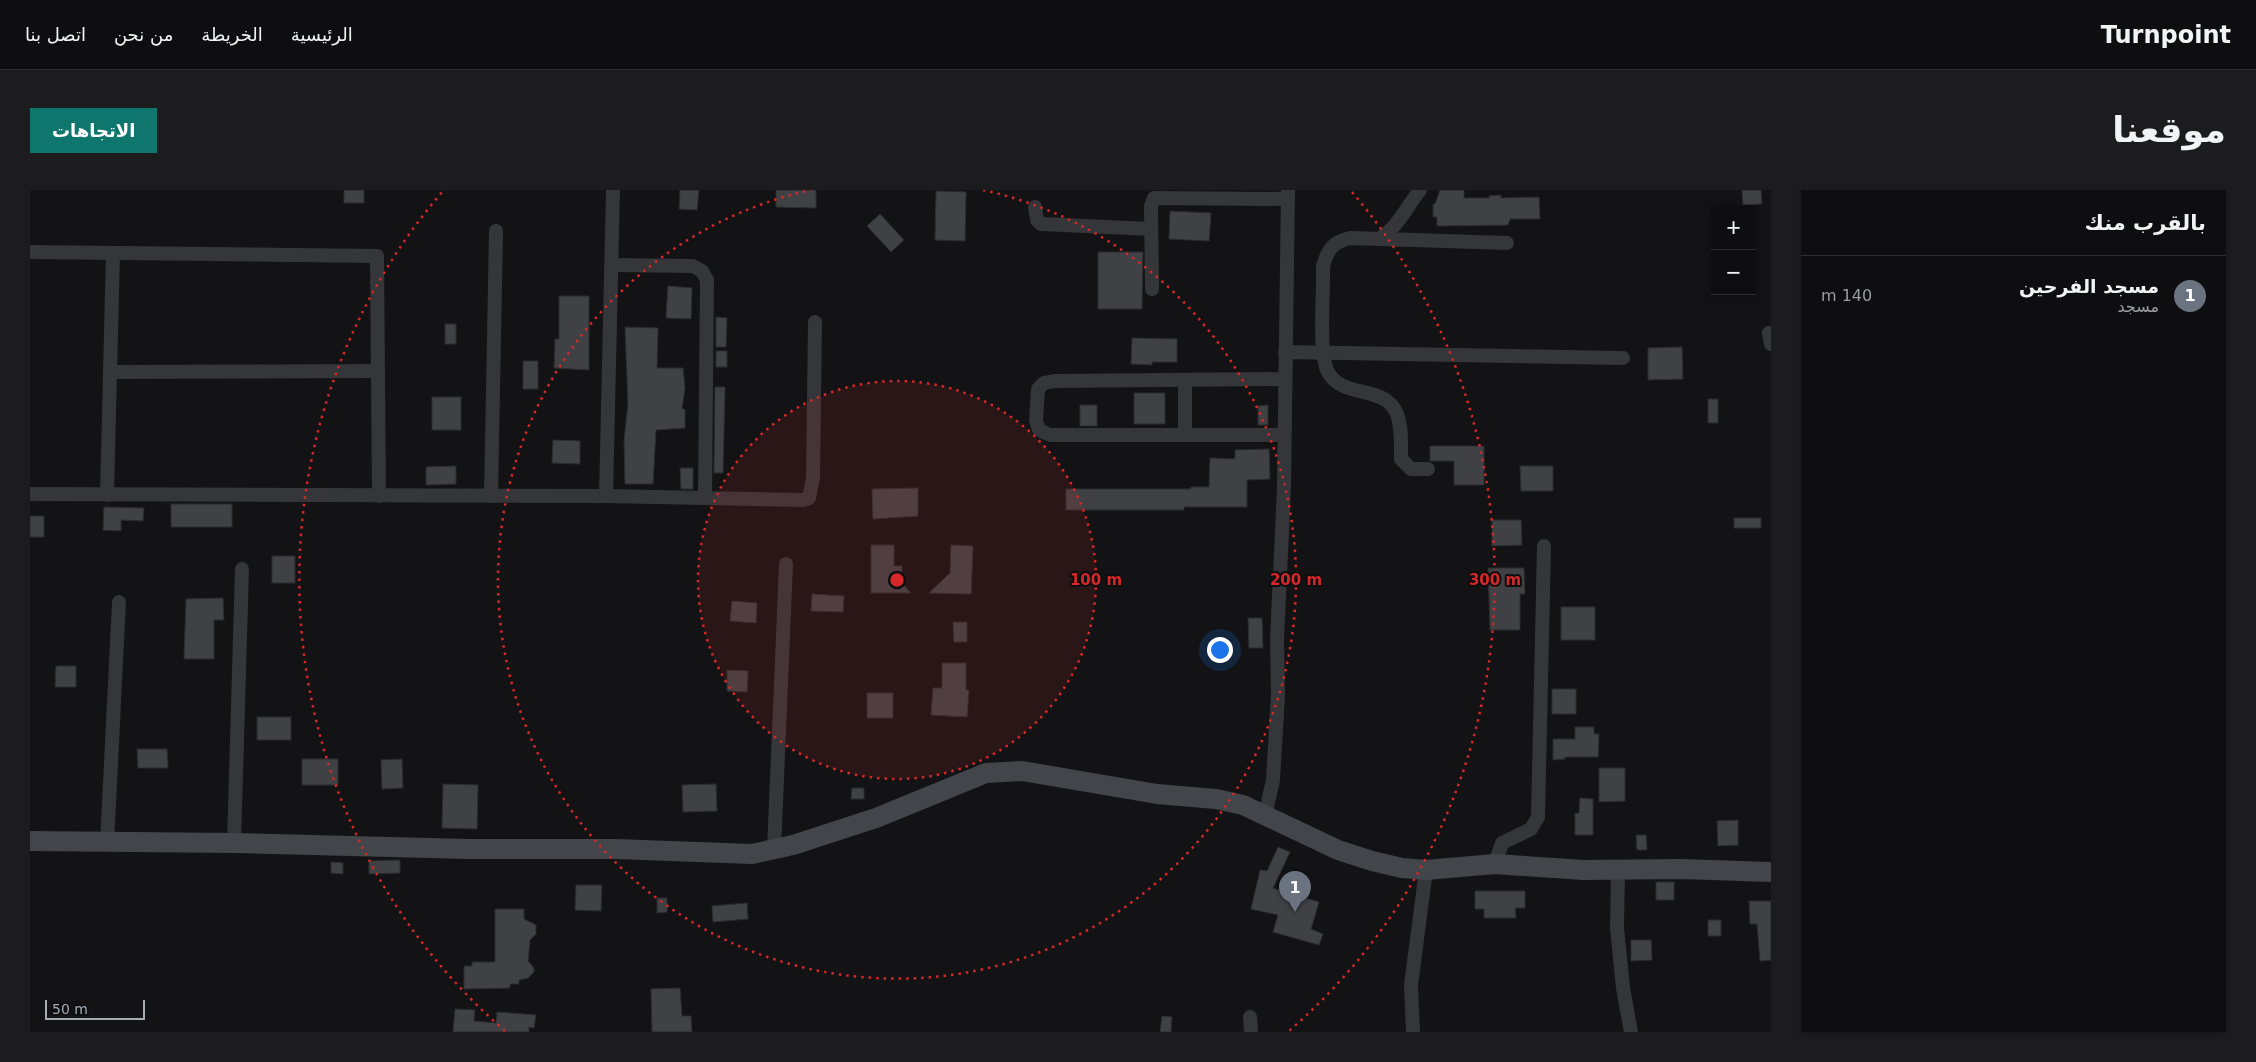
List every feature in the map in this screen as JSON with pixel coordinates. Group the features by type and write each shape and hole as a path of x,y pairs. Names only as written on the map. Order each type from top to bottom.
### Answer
{"street":[{"path":"606,496 613,190"},
{"path":"1378,239 1397,225 1408,204 1420,190"},
{"path":"1152,289 1151,206 1154,198 1288,195 1276,723 1273,780 1265,816"},
{"path":"1035,207 1041,224 1151,229"},
{"path":"491,496 496,231"},
{"path":"1428,469 1411,469 1401,459 1398,419 1389,401 1378,394 1348,388 1336,382 1326,366 1324,353 1323,266 1326,254 1331,246 1338,241 1350,238 1507,243"},
{"path":"30,252 377,256 379,496"},
{"path":"107,494 112,253"},
{"path":"611,265 693,266 702,271 707,280 705,498"},
{"path":"30,494 606,496 803,500 809,498 813,478 815,322"},
{"path":"1285,352 1622,358"},
{"path":"110,372 378,371"},
{"path":"1284,435 1050,435 1039,430 1036,420 1038,389 1044,383 1054,381 1285,379"},
{"path":"1184,435 1185,381"},
{"path":"1495,864 1502,843 1531,829 1538,817 1544,546"},
{"path":"774,850 786,564"},
{"path":"234,842 242,569"},
{"path":"107,843 119,602"},
{"path":"30,841 107,843 234,842 752,854 774,850 876,818 964,780 986,773 1022,771 1157,794 1216,799 1243,805 1338,850 1402,868 1426,870 1495,864 1583,870 1681,869 1771,872"},
{"path":"1412,1032 1411,985 1426,870"},
{"path":"1618,870 1617,928 1623,988 1631,1032"},
{"path":"1250,1017 1251,1032"}],"building":[{"path":"344,190 364,190 364,203 344,203"},
{"path":"680,190 699,190 697,210 679,209"},
{"path":"776,190 816,190 816,208 776,207"},
{"path":"1440,190 1464,190 1464,198 1489,198 1489,196 1501,195 1501,198 1539,197 1540,219 1510,219 1508,225 1437,226 1437,217 1433,217 1433,204 1435,204"},
{"path":"1742,190 1761,190 1762,204 1743,205"},
{"path":"936,191 966,192 965,241 935,240"},
{"path":"1170,211 1211,213 1209,241 1169,239"},
{"path":"880,214 904,240 891,252 867,226"},
{"path":"1098,252 1143,252 1142,309 1098,309"},
{"path":"668,286 692,288 691,319 666,318"},
{"path":"559,296 589,296 589,370 554,368 555,339 559,339"},
{"path":"716,317 727,318 726,347 716,347"},
{"path":"445,324 456,324 456,344 445,344"},
{"path":"625,327 658,328 657,368 683,368 685,388 682,409 685,409 685,428 656,430 653,484 625,484 624,440 628,404"},
{"path":"1132,338 1177,339 1177,362 1152,362 1152,365 1131,364"},
{"path":"1682,347 1683,379 1648,380 1648,348"},
{"path":"716,351 727,351 727,367 716,367"},
{"path":"523,361 538,361 538,389 523,389"},
{"path":"715,387 725,387 723,473 714,473"},
{"path":"1134,393 1165,393 1165,424 1134,424"},
{"path":"432,397 461,397 461,430 432,430"},
{"path":"1708,399 1718,399 1718,423 1708,423"},
{"path":"1080,405 1097,405 1097,426 1080,426"},
{"path":"1268,405 1268,425 1258,425 1258,406"},
{"path":"553,440 580,441 580,464 552,463"},
{"path":"1430,446 1484,446 1484,485 1454,485 1454,461 1430,461"},
{"path":"1269,449 1270,479 1247,480 1247,507 1184,507 1184,510 1066,510 1066,489 1191,489 1191,487 1209,487 1210,458 1235,459 1235,450"},
{"path":"456,466 456,484 426,485 426,467"},
{"path":"1520,466 1553,466 1553,491 1521,491"},
{"path":"680,468 693,468 693,489 681,489"},
{"path":"918,488 918,516 873,519 872,489"},
{"path":"171,504 232,504 232,527 171,527"},
{"path":"104,507 144,508 143,521 121,520 121,531 103,530"},
{"path":"30,516 44,516 44,537 30,537"},
{"path":"1734,518 1761,518 1761,528 1734,528"},
{"path":"1492,520 1521,520 1522,545 1492,546"},
{"path":"871,545 894,545 894,566 902,566 902,579 898,579 911,593 871,593"},
{"path":"951,545 973,546 971,594 929,593 950,573"},
{"path":"272,556 295,556 295,583 272,583"},
{"path":"1488,568 1524,568 1525,594 1520,594 1520,630 1490,630"},
{"path":"812,594 844,596 843,612 811,611"},
{"path":"223,598 224,620 214,620 214,659 184,659 186,599"},
{"path":"732,601 757,603 756,623 730,621"},
{"path":"1561,607 1595,607 1595,640 1561,640"},
{"path":"1248,618 1262,618 1263,648 1249,648"},
{"path":"953,622 967,622 967,642 954,642"},
{"path":"942,663 966,663 966,690 969,690 967,717 931,715 933,688 942,688"},
{"path":"56,666 76,666 76,687 55,687"},
{"path":"727,670 748,671 747,692 727,691"},
{"path":"1552,689 1576,689 1576,714 1552,714"},
{"path":"867,693 893,693 893,718 867,718"},
{"path":"257,717 291,717 291,740 257,740"},
{"path":"1575,727 1594,727 1594,734 1599,734 1598,757 1565,757 1565,759 1553,760 1553,739 1575,739"},
{"path":"137,749 167,749 168,768 138,768"},
{"path":"302,759 338,759 338,785 302,785"},
{"path":"402,759 403,788 382,789 381,760"},
{"path":"1599,768 1625,768 1625,801 1599,802"},
{"path":"443,784 478,785 477,829 442,828"},
{"path":"716,784 717,811 683,812 682,785"},
{"path":"852,788 864,788 864,799 851,799"},
{"path":"1580,798 1593,799 1593,835 1575,835 1575,813 1579,813"},
{"path":"1738,820 1738,845 1718,846 1717,821"},
{"path":"1636,835 1646,835 1647,850 1637,850"},
{"path":"1278,847 1290,852 1273,888 1319,902 1311,929 1323,934 1319,945 1273,932 1278,915 1251,909 1260,870 1267,871"},
{"path":"400,860 400,873 369,874 369,861"},
{"path":"331,862 343,863 343,874 331,873"},
{"path":"1656,882 1674,882 1674,900 1656,900"},
{"path":"576,885 602,885 601,911 575,910"},
{"path":"1475,891 1525,891 1525,908 1515,908 1516,918 1484,918 1484,909 1475,909"},
{"path":"657,898 667,898 667,912 657,913"},
{"path":"1749,901 1771,901 1771,960 1760,961 1757,924 1750,924"},
{"path":"747,903 748,919 713,922 712,906"},
{"path":"495,909 524,909 524,919 536,925 536,934 530,940 528,961 534,968 534,972 528,978 519,980 519,984 510,984 510,988 464,989 464,966 472,966 472,962 495,962"},
{"path":"1708,920 1721,920 1721,936 1708,936"},
{"path":"1631,940 1651,940 1652,960 1631,961"},
{"path":"680,988 682,1016 691,1016 692,1032 652,1032 651,989"},
{"path":"455,1009 475,1010 474,1021 496,1023 497,1012 536,1015 534,1028 529,1027 529,1032 453,1032"},
{"path":"1162,1016 1172,1017 1171,1032 1160,1032"}],"place":[{"name":"مسجد الفرحين","path":"1295,912"}]}
